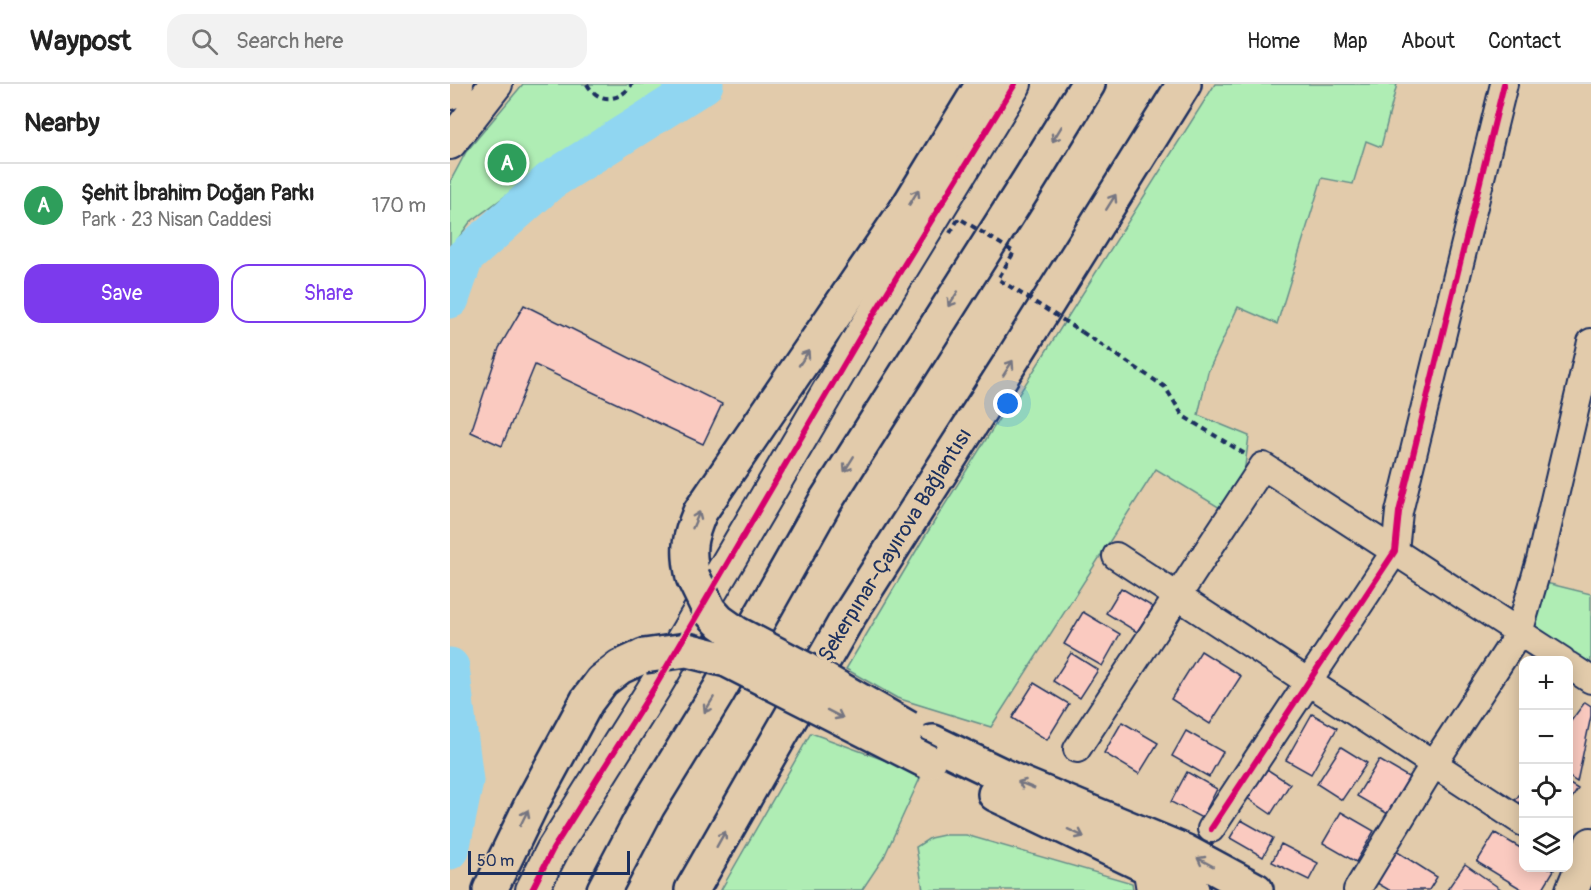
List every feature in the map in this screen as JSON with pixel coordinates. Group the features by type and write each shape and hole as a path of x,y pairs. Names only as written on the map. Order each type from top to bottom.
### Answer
{"main road":[{"path":"983,84 908,207 700,512 690,536 688,556 693,577 709,610 719,621 736,633 803,668 930,752 1148,878 1192,890"},
{"path":"604,890 648,806 718,692 825,502 1088,84"},
{"name":"Şekerpınar-Çayırova Bağlantısı","path":"692,890 847,619 1184,84"},
{"path":"490,890 533,801 587,701 602,681 620,667 644,656 687,650 727,660 930,752 1010,779 1184,851 1256,890"}],"street":[{"path":"450,93 457,84"},
{"path":"450,143 496,84"},
{"path":"532,890 553,849 656,685 863,332 1015,84"},
{"path":"1211,830 1395,551 1399,512 1504,84"},
{"path":"1357,890 1433,765 1519,633 1540,560 1591,342"},
{"path":"1077,749 1263,466 1556,656"},
{"path":"1116,556 1519,820"},
{"path":"1573,668 1591,680"},
{"path":"1572,890 1581,862"}],"path":[{"path":"586,84 595,94 603,98 620,97 633,84"},
{"path":"950,232 959,218 1014,252 998,279 1165,387 1183,416 1263,466"}],"green space":[{"path":"523,84 687,84 636,119 534,175 470,222 450,250 450,182 466,152"},
{"path":"1215,84 1397,84 1381,147 1366,141 1353,184 1322,178 1277,324 1238,307 1208,372 1198,415 1249,436 1244,473 1225,511 1156,469 991,727 897,698 846,669 922,541 1002,414 1009,410"},
{"path":"1546,583 1591,594 1591,667 1533,628"},
{"path":"811,733 922,774 884,857 862,890 721,890"},
{"path":"944,835 966,835 1132,883 1133,890 923,890 916,847 930,838"}],"building":[{"path":"524,305 722,404 703,444 535,365 502,446 471,432 499,348"},
{"path":"1121,588 1153,607 1137,632 1106,613"},
{"path":"1083,612 1120,634 1102,666 1064,644"},
{"path":"1201,651 1241,676 1210,724 1171,699"},
{"path":"1071,653 1098,670 1080,698 1053,681"},
{"path":"1034,683 1069,704 1047,740 1012,718"},
{"path":"1585,702 1591,706 1591,716 1577,782 1573,779 1573,718"},
{"path":"1312,714 1337,728 1311,774 1286,760"},
{"path":"1122,722 1158,743 1139,774 1104,753"},
{"path":"1186,731 1223,752 1209,777 1172,756"},
{"path":"1341,747 1367,763 1342,800 1317,784"},
{"path":"1379,760 1410,778 1388,814 1357,796"},
{"path":"1265,768 1290,784 1271,814 1246,797"},
{"path":"1187,772 1217,789 1202,818 1171,802"},
{"path":"1573,786 1578,789 1573,796"},
{"path":"1519,795 1519,805 1514,802"},
{"path":"1341,812 1374,831 1356,862 1323,843"},
{"path":"1241,820 1273,838 1263,857 1230,838"},
{"path":"1495,833 1519,847 1519,872 1553,872 1542,890 1523,890 1477,862"},
{"path":"1281,844 1318,863 1309,880 1272,862"},
{"path":"1396,851 1437,877 1429,890 1389,890 1377,883"},
{"path":"1465,864 1502,890 1447,890"}],"waterway":[{"path":"450,299 464,258 550,181 704,84"},
{"path":"450,667 464,781 450,850"}],"cycle path":[{"path":"532,890 553,849 656,685 863,332 1015,84"},
{"path":"1211,829 1395,551 1399,512 1504,84"}],"place":[{"name":"Şehit İbrahim Doğan Parkı","path":"507,163"}]}
